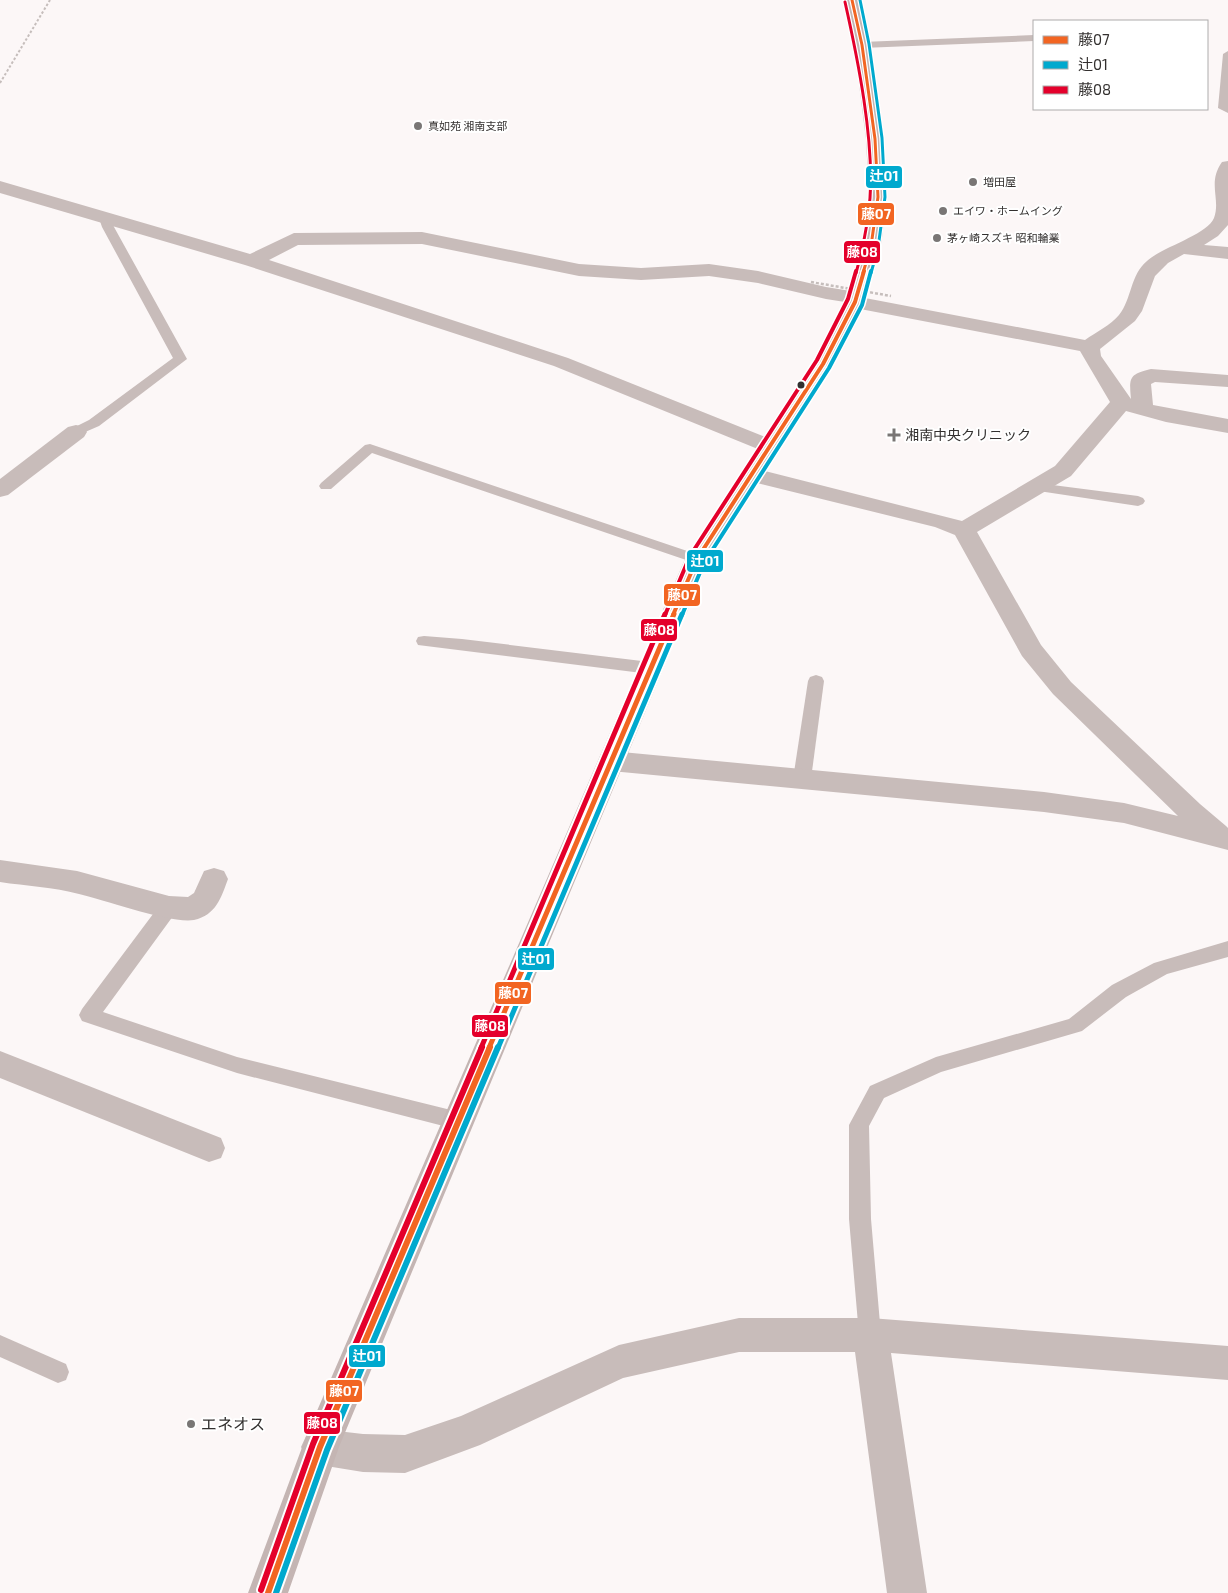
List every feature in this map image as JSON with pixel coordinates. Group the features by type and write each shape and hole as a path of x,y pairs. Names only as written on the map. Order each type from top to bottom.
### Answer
{"highway":[{"path":"268,1593 320,1447 697,559 823,364 855,300 871,246 878,197 875,139 862,45 852,0"}],"street":[{"path":"252,261 294,239 422,238 579,270 642,274 709,270 758,277 855,300 1089,347 1128,317 1143,280 1153,265 1180,248 1215,230 1223,219 1226,208 1223,179 1228,166"},
{"path":"0,187 252,261 561,362 770,447"},
{"path":"1180,248 1228,253"},
{"path":"1089,347 1091,356 1132,406 1228,426"},
{"path":"964,530 1063,471 1132,406 1140,381 1151,375 1228,381"},
{"path":"0,490 76,432"},
{"path":"753,475 943,522 964,530 1031,650 1062,688 1190,811 1223,837"},
{"path":"611,761 1044,802 1106,811 1223,837"},
{"path":"0,871 76,882 169,906 192,909 206,900 214,879"},
{"path":"0,1064 209,1148"},
{"path":"320,1447 362,1453 404,1454 467,1432 619,1362 739,1336 870,1335 1228,1363"},
{"path":"870,1335 907,1593"}],"lane":[{"path":"862,45 1033,38"},
{"path":"1228,54 1224,108 1228,110"},
{"path":"76,432 94,423 180,359 108,228 105,218"},
{"path":"326,486 370,448 697,559"},
{"path":"1037,487 1138,501"},
{"path":"424,641 462,644 650,668"},
{"path":"802,779 816,680"},
{"path":"169,906 90,1015 237,1065 459,1121"},
{"path":"870,1335 860,1219 859,1125 877,1092 936,1065 1075,1025 1118,991 1161,968 1228,949"},
{"path":"0,1346 58,1372"}],"path":[{"path":"0,83 50,0"},
{"path":"810,282 891,296"}],"transit line":[{"name":"藤07","path":"268,1593 320,1447 697,559 823,364 855,302 871,246 878,197 875,139 862,45 852,0"},
{"name":"辻01","path":"276,1593 327,1450 704,563 829,368 862,305 878,248 885,197 882,138 869,44 860,0"},
{"name":"藤08","path":"261,1590 313,1444 690,556 817,360 848,299 864,244 870,197 868,140 855,46 845,2"}],"place":[{"name":"真如苑 湘南支部","path":"418,126"},
{"name":"増田屋","path":"973,182"},
{"name":"エイワ・ホームイング","path":"943,211"},
{"name":"茅ヶ崎スズキ 昭和輪業","path":"937,238"},
{"name":"湘南中央クリニック","path":"894,435"},
{"name":"エネオス","path":"191,1424"}]}
